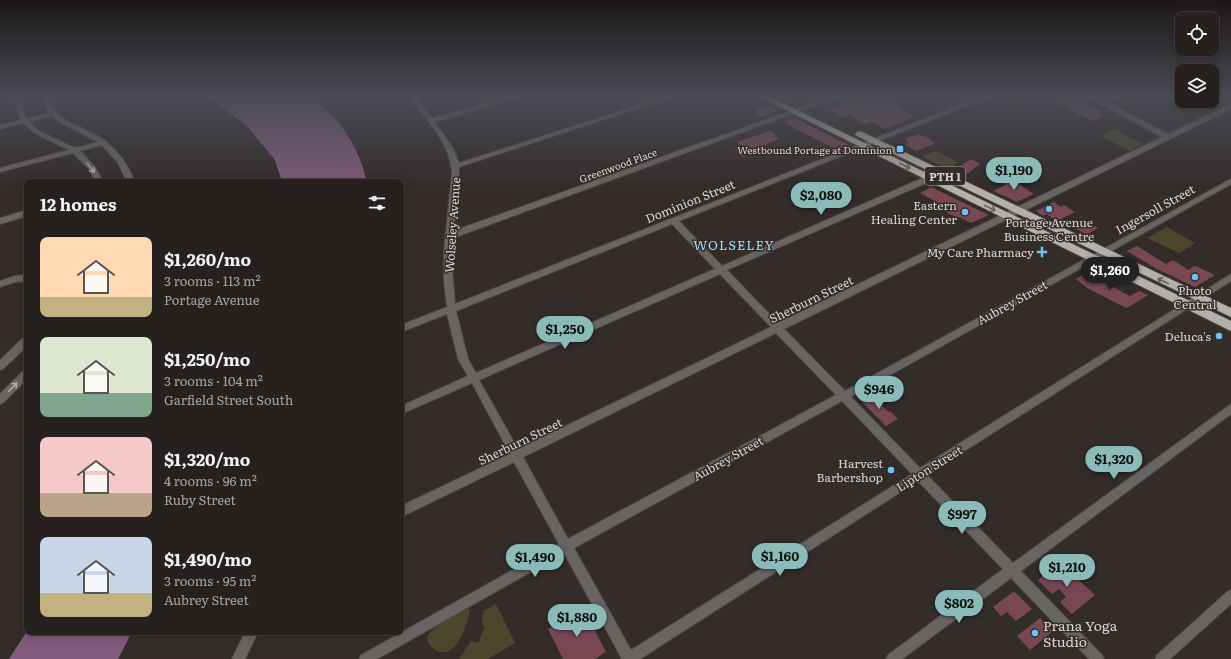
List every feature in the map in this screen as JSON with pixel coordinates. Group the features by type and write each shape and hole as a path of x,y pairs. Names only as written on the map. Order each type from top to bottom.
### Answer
{"highway":[{"name":"PTH 1","path":"827,127 1231,326"},
{"name":"PTH 1","path":"845,127 1231,313"}],"street":[{"path":"31,127 74,150 93,169 98,179"},
{"path":"75,127 103,143 113,151 121,161 130,179"},
{"name":"Wolseley Avenue","path":"434,127 450,148 456,166 449,236 447,276 457,342 463,359 628,659"},
{"path":"456,166 577,127"},
{"name":"Greenwood Place","path":"449,236 751,127"},
{"name":"Dominion Street","path":"404,328 910,127"},
{"path":"1149,127 1168,137"},
{"name":"Sherburn Street","path":"404,511 778,329 1017,210 1189,127"},
{"path":"0,170 103,143"},
{"path":"404,409 721,271 930,178"},
{"name":"Ingersoll Street","path":"1092,258 1102,251 1231,181"},
{"path":"0,221 24,214"},
{"path":"674,221 1098,659"},
{"name":"Aubrey Street","path":"365,659 1092,258"},
{"name":"Lipton Street","path":"628,659 1231,277"},
{"path":"0,284 15,279 24,278"},
{"path":"0,366 24,343"},
{"path":"0,400 24,376"},
{"path":"892,659 1229,413"},
{"path":"1161,659 1231,596"},
{"path":"238,659 250,635"}],"shaded area":[{"path":"247,127 341,127 359,156 366,179 281,179 275,160"},
{"path":"1115,129 1142,144 1129,151 1102,136"},
{"path":"936,151 960,163 955,163 953,169 967,175 968,179 921,156"},
{"path":"1167,227 1195,243 1179,253 1147,238"},
{"path":"496,604 515,643 488,659 459,659 471,641 478,643 485,626 483,625 482,620 483,611"},
{"path":"468,609 470,610 465,627 461,638 454,648 449,651 441,652 430,646 428,638 432,630"},
{"path":"24,635 130,635 118,659 9,659"}],"building":[{"path":"792,127 812,127 849,145 837,150"},
{"path":"881,127 890,127 884,129"},
{"path":"771,131 779,139 762,146 765,148 743,157 735,150 741,146 737,142"},
{"path":"919,134 936,143 916,151 905,144 909,142 905,140 907,138"},
{"path":"971,159 980,164 967,174 956,169"},
{"path":"1009,178 1034,194 1017,202 993,191 1007,184 1001,182"},
{"path":"931,187 989,215 971,223 951,215 941,208 945,207 920,193"},
{"path":"1054,202 1061,207 1064,205 1075,212 1057,221 1046,214 1043,216 1036,211"},
{"path":"1087,222 1098,228 1086,235 1075,228"},
{"path":"1137,246 1166,264 1173,260 1189,270 1194,266 1215,275 1195,287 1157,269 1127,251"},
{"path":"1086,273 1130,296 1139,291 1148,295 1127,308 1124,307 1087,288 1076,279"},
{"path":"872,394 888,412 890,411 898,419 886,426 860,400"},
{"path":"1060,563 1095,595 1072,614 1060,602 1066,597 1059,589 1052,594 1038,580"},
{"path":"1013,592 1016,593 1032,609 1016,621 1007,612 1001,616 993,607"},
{"path":"583,608 606,652 595,659 563,659 548,629"},
{"name":"Prana Yoga Studio","path":"1040,618 1053,631 1030,650 1017,636"}],"place":[{"name":"Westbound Portage at Dominion","path":"900,149"},
{"name":"Portage Avenue Business Centre","path":"1049,209"},
{"name":"Eastern Healing Center","path":"965,212"},
{"name":"My Care Pharmacy","path":"1042,252"},
{"name":"Photo Central","path":"1195,277"},
{"name":"Deluca's","path":"1219,336"},
{"name":"Harvest Barbershop","path":"891,470"},
{"name":"Prana Yoga Studio","path":"1035,633"}],"district":[{"name":"WOLSELEY","path":"734,244"}]}
